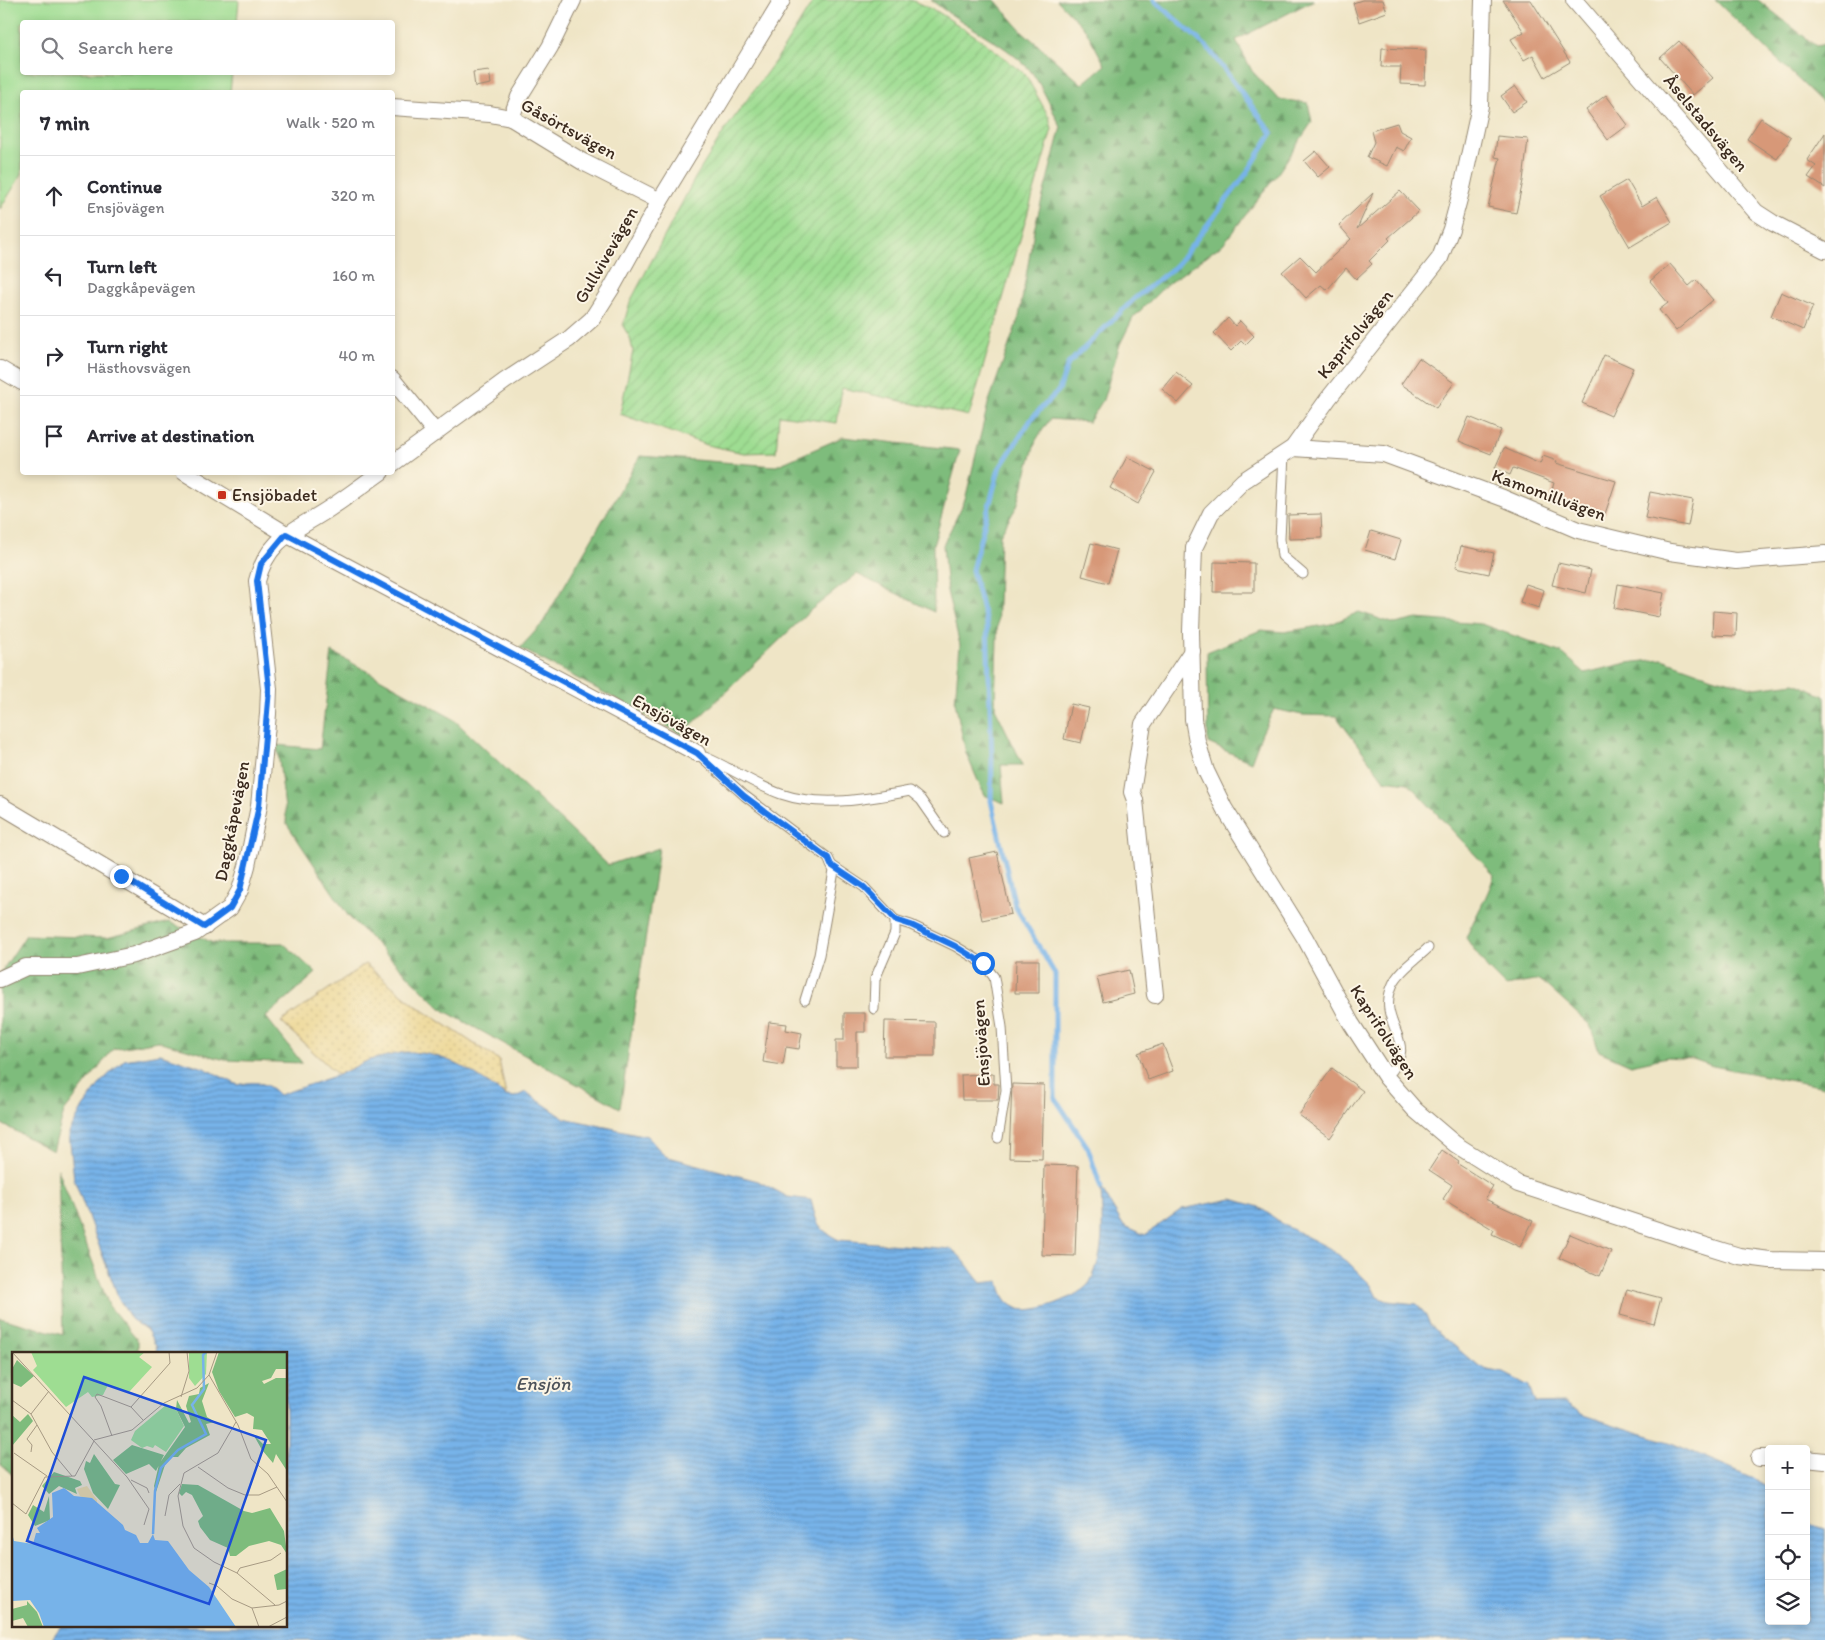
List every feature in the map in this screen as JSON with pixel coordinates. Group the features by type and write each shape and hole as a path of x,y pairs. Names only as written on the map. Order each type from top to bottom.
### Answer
{"street":[{"path":"511,118 519,97 550,46 573,0"},
{"name":"Gullvivevägen","path":"395,462 505,382 569,339 592,319 660,201 782,0"},
{"name":"Kaprifolvägen","path":"1484,0 1480,106 1462,188 1440,258 1289,451 1243,481 1211,513 1194,548 1193,719 1206,771 1224,808 1305,938 1352,1023 1386,1076 1415,1110 1455,1144 1518,1184 1739,1256 1770,1260 1825,1261"},
{"name":"Åselstadsvägen","path":"1574,0 1756,212 1825,250"},
{"name":"Gåsörtsvägen","path":"395,107 490,114 511,118 583,162 660,201"},
{"path":"0,369 20,381"},
{"path":"395,383 436,433"},
{"name":"Kamomillvägen","path":"1289,451 1384,454 1503,498 1578,530 1670,552 1736,561 1825,554"},
{"name":"Ensjövägen","path":"189,475 286,534 697,753"},
{"path":"286,534 330,508 377,475"},
{"name":"Daggkåpevägen","path":"0,979 26,967 76,967 134,955 180,940 204,927 230,908 240,890 247,866 259,806 269,689 257,581 261,564 286,534"},
{"path":"1155,995 1135,800 1132,792 1142,724 1192,651"},
{"path":"0,805 17,817 204,927"},
{"path":"1810,1459 1825,1461"}],"lane":[{"path":"1289,451 1280,539 1282,556 1302,574"},
{"path":"697,753 781,794 804,799 850,800 910,791 922,800 944,834"},
{"name":"Ensjövägen","path":"697,753 744,796 828,858 831,865 864,887 896,920 955,946 983,963 994,977 1002,1027 1006,1090 998,1138"},
{"path":"805,1000 819,955 834,871 831,865"},
{"path":"874,1009 875,979 895,933 896,920"},
{"path":"1386,1076 1397,1066 1402,1045 1390,1018 1388,1007 1393,983 1428,948"}],"green space":[{"path":"0,0 239,0 237,20 20,20 20,75 232,75 230,90 20,90 20,177 0,209"},
{"path":"814,0 911,0 938,12 983,41 1025,74 1049,117 1052,129 969,416 842,388 837,423 779,415 776,452 744,453 707,445 620,414 633,351 630,338 623,326 630,302 695,178 725,130 778,57"},
{"path":"931,0 995,0 1022,31 1082,84 1105,65 1086,30 1057,0 1314,0 1236,40 1252,71 1278,99 1308,103 1312,122 1276,176 1223,244 1166,285 1133,318 1120,344 1103,400 1089,422 1050,419 1036,440 1017,506 1000,535 995,708 1023,765 1001,765 1004,803 984,795 966,753 955,702 960,645 947,591 943,545 965,500 988,404 1019,317 1034,230 1061,127 1042,89 1029,69 994,41"},
{"path":"1715,0 1758,0 1816,46 1825,44 1825,105"},
{"path":"843,437 960,450 933,546 934,612 857,574 812,609 682,734 520,648 542,624 640,456 776,466"},
{"path":"1359,612 1395,624 1417,619 1481,624 1562,653 1585,673 1627,663 1662,659 1712,677 1755,688 1795,683 1825,696 1825,1087 1713,1066 1693,1059 1667,1057 1631,1065 1599,1051 1590,1025 1540,980 1505,986 1487,968 1466,938 1494,875 1408,783 1384,780 1336,716 1302,715 1274,709 1251,762 1208,743 1207,652 1261,630 1284,632 1331,624"},
{"path":"332,652 452,718 608,865 659,848 620,1108 443,1010 349,917 287,824 277,745 320,749"},
{"path":"169,922 213,943 283,943 316,973 266,1017 302,1063 225,1060 158,1041 113,1049 64,1112 53,1151 0,1123 0,974 26,935 107,938"},
{"path":"58,1169 109,1306 138,1341 138,1352 12,1352 12,1474 0,1464 0,1318 63,1335"}],"sand":[{"path":"365,964 418,1007 499,1060 506,1096 488,1083 369,1060 338,1075 281,1022"}],"water":[{"name":"Ensjön","path":"405,1052 420,1053 447,1060 471,1072 506,1096 515,1097 526,1092 564,1118 647,1136 665,1156 758,1181 788,1197 811,1200 819,1224 826,1232 839,1240 951,1249 964,1261 981,1283 999,1281 1006,1300 1013,1306 1024,1310 1045,1307 1056,1303 1077,1293 1090,1282 1101,1248 1101,1188 1123,1225 1145,1235 1182,1209 1232,1199 1259,1207 1286,1226 1329,1248 1348,1262 1371,1285 1377,1297 1388,1301 1417,1304 1426,1315 1430,1325 1472,1361 1487,1370 1504,1373 1529,1386 1535,1403 1565,1402 1583,1415 1669,1442 1752,1477 1765,1485 1765,1625 1810,1625 1810,1524 1825,1529 1825,1640 54,1640 53,1637 60,1628 288,1628 288,1352 156,1352 157,1348 147,1330 131,1319 119,1299 74,1179 69,1133 83,1107 102,1081 124,1060 160,1054 204,1068 238,1085 260,1083 270,1087 279,1095 338,1075 369,1060"}],"building":[{"path":"1362,0 1383,0 1387,12 1359,22 1353,3"},
{"path":"1503,0 1531,0 1570,62 1545,77 1533,55 1524,60 1511,39 1524,32"},
{"path":"1679,41 1713,78 1693,95 1660,58"},
{"path":"1382,48 1426,50 1425,85 1400,84 1401,67 1381,67"},
{"path":"489,70 491,84 475,87 473,72"},
{"path":"1515,86 1527,102 1512,112 1501,96"},
{"path":"1606,95 1628,125 1608,140 1586,110"},
{"path":"1761,118 1791,138 1777,159 1747,139"},
{"path":"1397,123 1400,131 1411,137 1404,151 1396,147 1387,166 1367,157 1374,142 1371,131"},
{"path":"1825,133 1825,188 1808,177 1816,166 1807,160"},
{"path":"1497,136 1528,139 1523,181 1516,213 1488,207 1500,158 1495,157"},
{"path":"1316,151 1330,167 1318,177 1304,161"},
{"path":"1627,180 1642,206 1657,197 1672,222 1630,247 1600,196"},
{"path":"1400,191 1419,211 1388,238 1390,240 1369,261 1372,264 1356,279 1346,268 1327,290 1321,285 1306,298 1282,272 1300,256 1316,272 1351,239 1339,225 1373,193 1357,229"},
{"path":"1670,264 1689,286 1696,280 1713,300 1676,331 1659,310 1668,303 1650,281"},
{"path":"1781,292 1813,306 1803,330 1771,316"},
{"path":"1228,318 1235,326 1240,321 1254,336 1245,345 1241,341 1231,351 1214,333"},
{"path":"1604,355 1633,368 1611,416 1582,403"},
{"path":"1419,358 1454,383 1436,408 1401,384"},
{"path":"1176,372 1193,386 1178,403 1162,389"},
{"path":"1469,417 1501,430 1491,454 1459,441"},
{"path":"1504,448 1540,464 1543,456 1557,461 1556,463 1616,481 1605,514 1550,496 1554,483 1513,468 1510,475 1495,468"},
{"path":"1127,457 1156,472 1138,504 1110,488"},
{"path":"1650,492 1693,500 1688,526 1645,518"},
{"path":"1321,514 1322,538 1289,539 1288,515"},
{"path":"1371,531 1401,540 1395,559 1365,550"},
{"path":"1091,543 1117,550 1108,583 1082,576"},
{"path":"1461,546 1494,553 1489,574 1456,567"},
{"path":"1214,562 1254,563 1254,592 1213,592"},
{"path":"1558,563 1591,570 1586,593 1552,585"},
{"path":"1526,584 1544,590 1539,608 1520,602"},
{"path":"1618,584 1664,593 1659,617 1614,608"},
{"path":"1713,611 1737,613 1736,636 1712,635"},
{"path":"1071,704 1089,708 1081,743 1064,739"},
{"path":"997,852 1011,914 982,920 969,858"},
{"path":"1016,960 1039,960 1039,993 1015,993"},
{"path":"1129,970 1134,994 1103,1002 1097,977"},
{"path":"844,1013 865,1013 865,1032 857,1032 857,1066 836,1066 836,1040 844,1040"},
{"path":"885,1021 935,1022 935,1056 884,1056"},
{"path":"769,1022 787,1024 786,1030 802,1033 799,1049 786,1047 783,1065 763,1062"},
{"path":"1163,1044 1173,1071 1148,1080 1138,1053"},
{"path":"1332,1068 1363,1091 1330,1138 1299,1115"},
{"path":"994,1074 994,1084 999,1084 998,1100 962,1100 961,1075"},
{"path":"1012,1084 1044,1085 1042,1159 1009,1158"},
{"path":"1442,1150 1459,1162 1458,1164 1493,1186 1485,1199 1533,1221 1520,1247 1492,1234 1494,1230 1443,1199 1452,1185 1429,1170"},
{"path":"1044,1165 1078,1166 1075,1256 1042,1255"},
{"path":"1570,1234 1611,1251 1600,1276 1559,1258"},
{"path":"1627,1289 1661,1298 1654,1324 1620,1315"}],"waterway":[{"path":"1101,1188 1088,1148 1055,1098 1055,974 1015,906 991,801 992,759 987,625 972,570 999,469 1032,418 1059,390 1068,364 1134,299 1176,266 1247,173 1272,133 1208,48 1154,0"}],"place":[{"name":"Ensjöbadet","path":"222,495"}],"route":[{"path":"121,876 204,927 230,908 240,890 247,866 259,806 268,714 269,689 266,649 257,581 261,564 286,534 697,753 744,796 828,858 831,865 864,887 896,920 955,946 983,963"}]}
